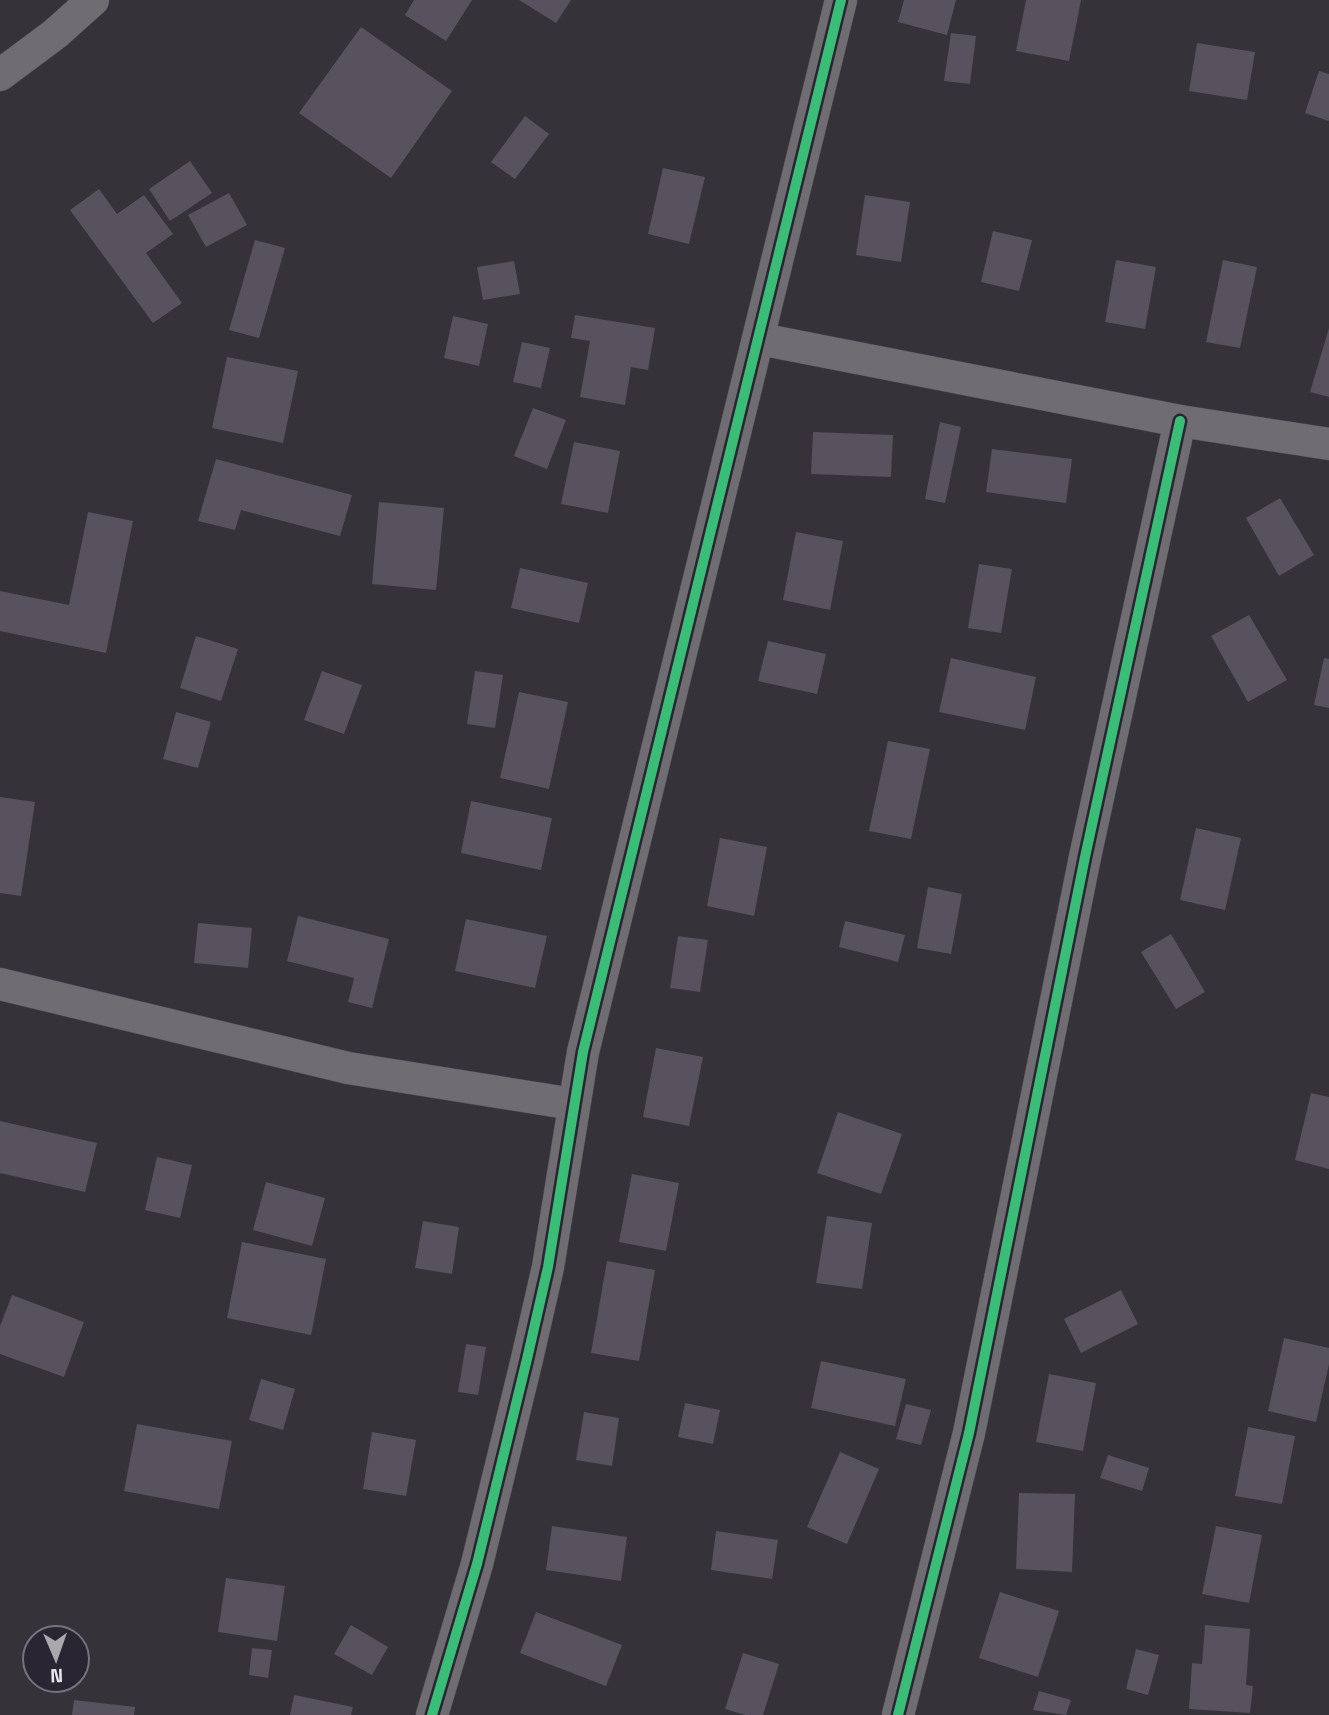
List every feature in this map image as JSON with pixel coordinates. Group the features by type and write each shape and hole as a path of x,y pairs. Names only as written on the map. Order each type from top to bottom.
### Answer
{"street":[{"path":"0,75 93,0"},
{"path":"432,1715 477,1564 527,1359 548,1267 573,1104 653,763 760,338 841,0"},
{"path":"760,338 1180,421 1329,444"},
{"path":"898,1715 968,1433 1085,856 1180,421"},
{"path":"0,984 348,1069 573,1104"}],"building":[{"path":"414,0 472,0 446,41 405,15"},
{"path":"519,0 571,0 556,23"},
{"path":"904,0 956,0 947,35 898,22"},
{"path":"1026,0 1081,0 1069,61 1016,51"},
{"path":"361,27 452,91 391,178 299,113"},
{"path":"951,33 976,36 970,84 944,81"},
{"path":"1197,43 1255,52 1247,100 1189,91"},
{"path":"1319,71 1329,74 1329,121 1305,113"},
{"path":"525,116 549,134 515,179 491,162"},
{"path":"190,161 212,193 170,221 149,189"},
{"path":"663,168 705,177 689,244 648,234"},
{"path":"99,189 117,214 144,195 173,234 146,253 182,303 153,323 70,210"},
{"path":"229,193 247,225 206,247 188,215"},
{"path":"865,195 910,202 901,262 856,255"},
{"path":"993,231 1032,240 1019,291 981,282"},
{"path":"255,240 285,248 259,338 229,330"},
{"path":"1116,260 1156,267 1145,329 1105,322"},
{"path":"1223,260 1257,267 1240,348 1206,342"},
{"path":"514,261 520,294 483,300 477,267"},
{"path":"575,315 655,328 648,370 631,367 625,405 580,397 590,341 571,338"},
{"path":"453,316 488,324 479,366 444,358"},
{"path":"1329,328 1329,397 1310,392"},
{"path":"522,342 550,348 541,388 513,382"},
{"path":"227,357 298,371 283,443 212,428"},
{"path":"533,408 566,420 547,469 514,456"},
{"path":"940,422 961,427 945,503 925,499"},
{"path":"813,432 893,435 891,477 811,474"},
{"path":"574,442 620,451 608,513 561,504"},
{"path":"992,449 1072,459 1066,503 986,492"},
{"path":"216,459 352,495 340,536 241,510 235,530 198,521"},
{"path":"1280,498 1314,555 1279,576 1246,518"},
{"path":"379,502 444,508 436,590 372,584"},
{"path":"88,512 133,521 106,653 0,631 0,591 69,605"},
{"path":"796,532 843,541 830,610 783,600"},
{"path":"979,564 1012,569 1001,633 968,628"},
{"path":"520,568 588,583 579,623 511,608"},
{"path":"1249,615 1287,680 1248,702 1211,636"},
{"path":"196,636 238,649 221,701 180,688"},
{"path":"768,641 826,654 817,694 758,681"},
{"path":"951,658 1036,677 1025,730 939,712"},
{"path":"1324,658 1329,659 1329,708 1314,705"},
{"path":"322,671 362,685 344,734 304,720"},
{"path":"475,671 503,675 495,728 467,724"},
{"path":"519,692 568,702 549,789 500,778"},
{"path":"176,712 211,722 198,768 163,759"},
{"path":"888,741 930,749 911,839 869,831"},
{"path":"0,797 35,802 21,896 0,893"},
{"path":"471,801 552,818 541,870 461,853"},
{"path":"1196,828 1241,838 1225,910 1180,900"},
{"path":"720,838 767,847 754,916 707,906"},
{"path":"928,887 962,894 951,954 917,948"},
{"path":"298,916 389,939 372,1008 348,1002 354,978 287,961"},
{"path":"466,919 547,936 535,988 455,971"},
{"path":"845,921 905,935 898,962 839,947"},
{"path":"198,923 252,928 248,968 194,963"},
{"path":"1171,934 1205,992 1176,1009 1141,952"},
{"path":"678,936 708,940 700,992 670,988"},
{"path":"656,1048 703,1057 689,1126 643,1117"},
{"path":"1311,1093 1329,1097 1329,1169 1295,1160"},
{"path":"838,1112 902,1134 881,1194 817,1173"},
{"path":"0,1121 97,1143 85,1192 0,1173"},
{"path":"157,1157 192,1165 180,1218 145,1210"},
{"path":"632,1174 679,1183 666,1251 619,1242"},
{"path":"266,1182 325,1198 312,1246 253,1230"},
{"path":"827,1216 872,1223 862,1289 816,1283"},
{"path":"423,1221 459,1227 452,1274 415,1268"},
{"path":"242,1242 326,1259 311,1335 227,1318"},
{"path":"607,1261 655,1270 639,1361 591,1353"},
{"path":"1121,1290 1138,1324 1081,1353 1064,1319"},
{"path":"12,1295 84,1322 64,1377 0,1354 0,1326"},
{"path":"1284,1338 1329,1348 1329,1364 1316,1422 1268,1411"},
{"path":"466,1344 486,1347 478,1395 458,1392"},
{"path":"821,1361 906,1379 895,1426 811,1408"},
{"path":"1049,1374 1096,1383 1083,1451 1036,1442"},
{"path":"261,1379 295,1389 283,1430 249,1420"},
{"path":"685,1403 720,1410 713,1444 678,1437"},
{"path":"906,1404 931,1410 921,1445 896,1439"},
{"path":"584,1412 619,1418 612,1466 576,1460"},
{"path":"137,1424 232,1441 219,1509 124,1491"},
{"path":"1248,1427 1295,1436 1282,1504 1235,1496"},
{"path":"372,1432 416,1440 406,1496 363,1489"},
{"path":"840,1452 879,1469 847,1544 807,1527"},
{"path":"1108,1455 1149,1468 1142,1491 1100,1478"},
{"path":"1019,1493 1075,1494 1072,1572 1016,1569"},
{"path":"552,1526 627,1537 621,1581 546,1570"},
{"path":"1216,1526 1262,1535 1249,1603 1202,1594"},
{"path":"716,1531 778,1540 772,1579 711,1570"},
{"path":"226,1578 285,1586 277,1641 218,1632"},
{"path":"1000,1592 1059,1611 1038,1677 979,1658"},
{"path":"536,1612 622,1645 606,1686 520,1653"},
{"path":"351,1625 388,1647 372,1675 334,1654"},
{"path":"1205,1625 1250,1629 1246,1685 1253,1686 1250,1713 1189,1709 1192,1663 1202,1664"},
{"path":"252,1648 272,1650 268,1678 249,1675"},
{"path":"1136,1649 1159,1655 1148,1695 1126,1689"},
{"path":"743,1653 779,1664 763,1715 745,1715 725,1709"},
{"path":"1039,1691 1071,1700 1066,1715 1033,1710"},
{"path":"294,1695 353,1707 351,1715 290,1715"},
{"path":"74,1700 135,1707 134,1715 72,1715"}],"cycle path":[{"path":"432,1715 477,1564 527,1359 548,1267 583,1052 841,0"},
{"path":"898,1715 969,1433 1085,857 1180,421"}]}
